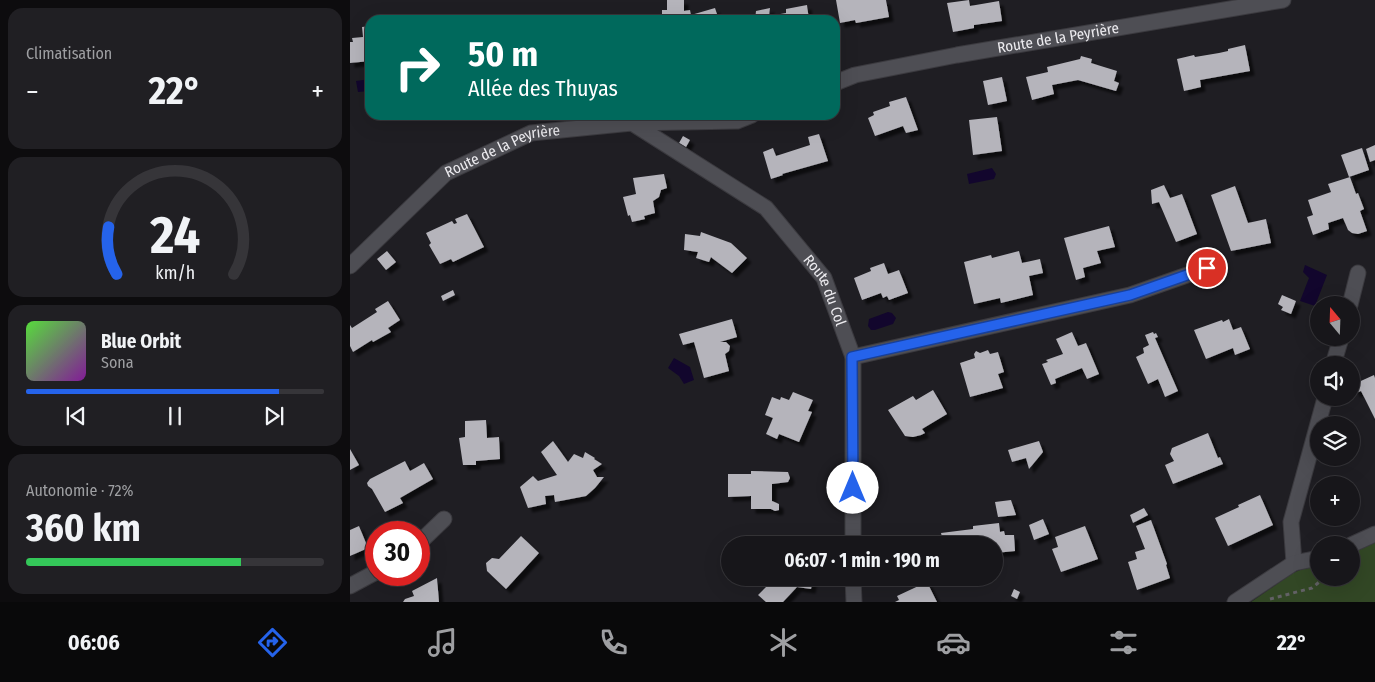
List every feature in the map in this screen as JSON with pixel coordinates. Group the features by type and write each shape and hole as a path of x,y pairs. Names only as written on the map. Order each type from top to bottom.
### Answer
{"street":[{"name":"Route de la Peyrière","path":"840,80 855,75 957,55 1283,0"},
{"name":"Route de la Peyrière","path":"352,262 446,173 531,133 632,123 740,120"},
{"name":"Route du Col","path":"632,123 766,208 824,278 852,357 853,536"},
{"path":"852,357 1130,295 1207,268"},
{"path":"1352,296 1358,273"},
{"path":"1294,563 1291,522 1322,406"},
{"path":"430,532 444,519"},
{"path":"1360,541 1375,534"},
{"path":"1235,602 1294,563 1310,560"},
{"path":"350,586 365,578"},
{"path":"854,586 854,602"}],"path":[{"path":"1265,602 1314,586"}],"green space":[{"path":"1375,538 1375,602 1251,602 1293,573 1310,566 1310,586 1360,586 1360,544"}],"shaded area":[{"path":"365,80 365,91 358,92 356,81"},
{"path":"992,168 996,174 994,179 969,184 967,174"},
{"path":"1305,265 1327,275 1319,296 1310,296 1310,304 1300,301 1309,278 1303,272"},
{"path":"888,312 892,313 896,318 893,324 871,330 868,326 869,319"},
{"path":"674,358 690,367 694,380 684,384 679,376 668,368"}],"building":[{"path":"667,0 684,0 684,11 690,10 691,15 662,15 662,10 667,10"},
{"path":"836,0 886,0 889,17 856,23 855,20 840,23"},
{"path":"969,0 970,6 999,1 1002,21 974,25 974,28 953,32 947,3"},
{"path":"807,5 808,15 775,15 786,13 786,9"},
{"path":"715,8 717,15 691,15"},
{"path":"770,8 769,15 756,15 756,11"},
{"path":"362,27 365,27 365,62 350,63 350,42 353,42 352,38 363,37"},
{"path":"1245,45 1250,71 1200,80 1201,87 1184,91 1177,59 1194,55 1195,57 1219,53"},
{"path":"1081,56 1092,59 1091,63 1117,71 1114,81 1119,83 1116,91 1078,80 1052,85 1054,94 1032,100 1026,77 1048,72 1047,67 1080,59"},
{"path":"1002,77 1007,101 988,105 983,81"},
{"path":"906,97 918,130 906,133 903,126 875,136 868,118 874,115 873,112 890,106 889,102"},
{"path":"997,117 1002,151 973,155 969,120"},
{"path":"819,134 828,161 771,179 763,152 773,148 776,156 810,145 808,137"},
{"path":"683,136 690,140 686,147 679,143"},
{"path":"1375,145 1375,160 1370,162 1366,149"},
{"path":"1362,148 1369,170 1349,177 1341,155"},
{"path":"664,174 667,188 661,190 659,197 653,201 655,213 644,216 645,219 632,222 630,215 628,216 623,197 636,194 633,178"},
{"path":"1350,177 1364,209 1360,211 1367,231 1358,234 1352,233 1348,230 1343,218 1328,223 1329,229 1313,235 1307,217 1313,215 1308,200 1331,192 1328,184"},
{"path":"1164,185 1170,198 1182,194 1197,234 1176,242 1159,202 1152,204 1151,190"},
{"path":"1235,186 1248,223 1266,219 1271,243 1231,251 1211,195"},
{"path":"467,214 484,247 453,262 451,259 440,264 429,245 431,243 426,233 452,221 454,224 457,223 455,219"},
{"path":"1109,226 1115,247 1097,251 1101,263 1083,268 1085,277 1076,280 1064,238"},
{"path":"701,232 731,243 747,258 732,273 711,257 709,262 696,258 698,252 684,250 685,234 700,236"},
{"path":"387,251 396,262 386,270 377,259"},
{"path":"1019,251 1022,263 1040,259 1043,273 1029,276 1033,295 1001,303 1000,298 974,304 964,262 991,255 992,258"},
{"path":"884,263 888,274 899,270 908,293 889,300 887,296 883,298 881,293 862,300 854,278 871,271 870,268"},
{"path":"453,290 455,295 443,301 441,296"},
{"path":"1282,295 1296,301 1291,314 1281,310 1283,307 1278,304"},
{"path":"388,301 400,320 388,328 391,332 373,342 372,340 353,352 350,346 350,325 352,328 377,312 375,309"},
{"path":"732,319 737,337 720,342 726,342 730,346 729,351 725,354 729,371 704,378 694,342 683,345 679,334"},
{"path":"1229,319 1233,330 1241,327 1250,349 1235,355 1233,348 1206,359 1194,330"},
{"path":"1072,332 1078,346 1086,343 1099,374 1087,379 1082,368 1055,379 1056,383 1051,385 1042,364 1048,362 1046,360 1063,354 1056,339"},
{"path":"1153,332 1158,337 1155,338 1178,391 1165,397 1158,379 1148,384 1136,357 1144,353 1143,348 1149,345 1145,335"},
{"path":"988,350 990,354 998,352 1004,372 998,374 1003,388 970,397 960,363 975,358 974,354 976,351 980,353"},
{"path":"1374,375 1375,419 1360,391 1360,381"},
{"path":"933,390 947,414 922,429 925,433 913,437 905,436 888,410 913,396 916,400"},
{"path":"793,392 813,400 808,411 812,412 799,442 779,434 777,439 766,434 773,418 765,415 772,397 780,400 781,397 789,400"},
{"path":"486,420 487,438 499,437 500,459 476,461 476,465 463,465 459,438 465,437 465,421"},
{"path":"1208,433 1218,458 1220,457 1223,464 1173,484 1165,465 1174,461 1170,454 1172,448"},
{"path":"553,441 568,462 574,454 583,458 585,452 595,458 602,464 593,470 597,477 604,477 586,496 555,502 554,495 545,496 546,504 528,508 520,487 533,476 538,481 557,475 541,452"},
{"path":"1039,441 1043,452 1029,469 1026,458 1012,462 1008,450"},
{"path":"350,449 359,465 350,470"},
{"path":"405,461 410,471 424,463 433,479 400,498 403,503 385,512 367,483 370,479"},
{"path":"751,471 788,472 790,478 788,482 772,484 772,501 779,504 779,510 751,509 751,496 728,497 728,474 751,474"},
{"path":"1260,495 1273,525 1228,546 1215,518"},
{"path":"1011,500 1016,515 998,517 995,502"},
{"path":"1144,508 1148,515 1133,523 1130,515"},
{"path":"1043,519 1049,534 1034,540 1029,525"},
{"path":"1151,520 1167,564 1170,578 1137,590 1128,562 1137,559 1135,552 1145,549 1136,526"},
{"path":"999,523 1000,532 1004,531 1005,535 1014,535 1015,551 1003,552 1003,536 942,536 941,533 973,529 973,526"},
{"path":"359,526 365,541 365,549 350,556 350,530"},
{"path":"1085,526 1098,559 1061,572 1052,549 1058,547 1055,537"},
{"path":"521,536 539,553 506,589 487,571 486,563 492,558 499,559"},
{"path":"437,578 439,602 403,602 405,599 414,596 412,591 422,586 430,586 430,582"},
{"path":"767,586 812,586 811,589 797,587 783,602 766,602 758,595"},
{"path":"918,586 929,586 937,602 895,602 899,600 897,596"},
{"path":"1014,589 1020,592 1017,599 1011,596"}],"route":[{"path":"853,488 852,357 1130,295 1207,268"}]}
